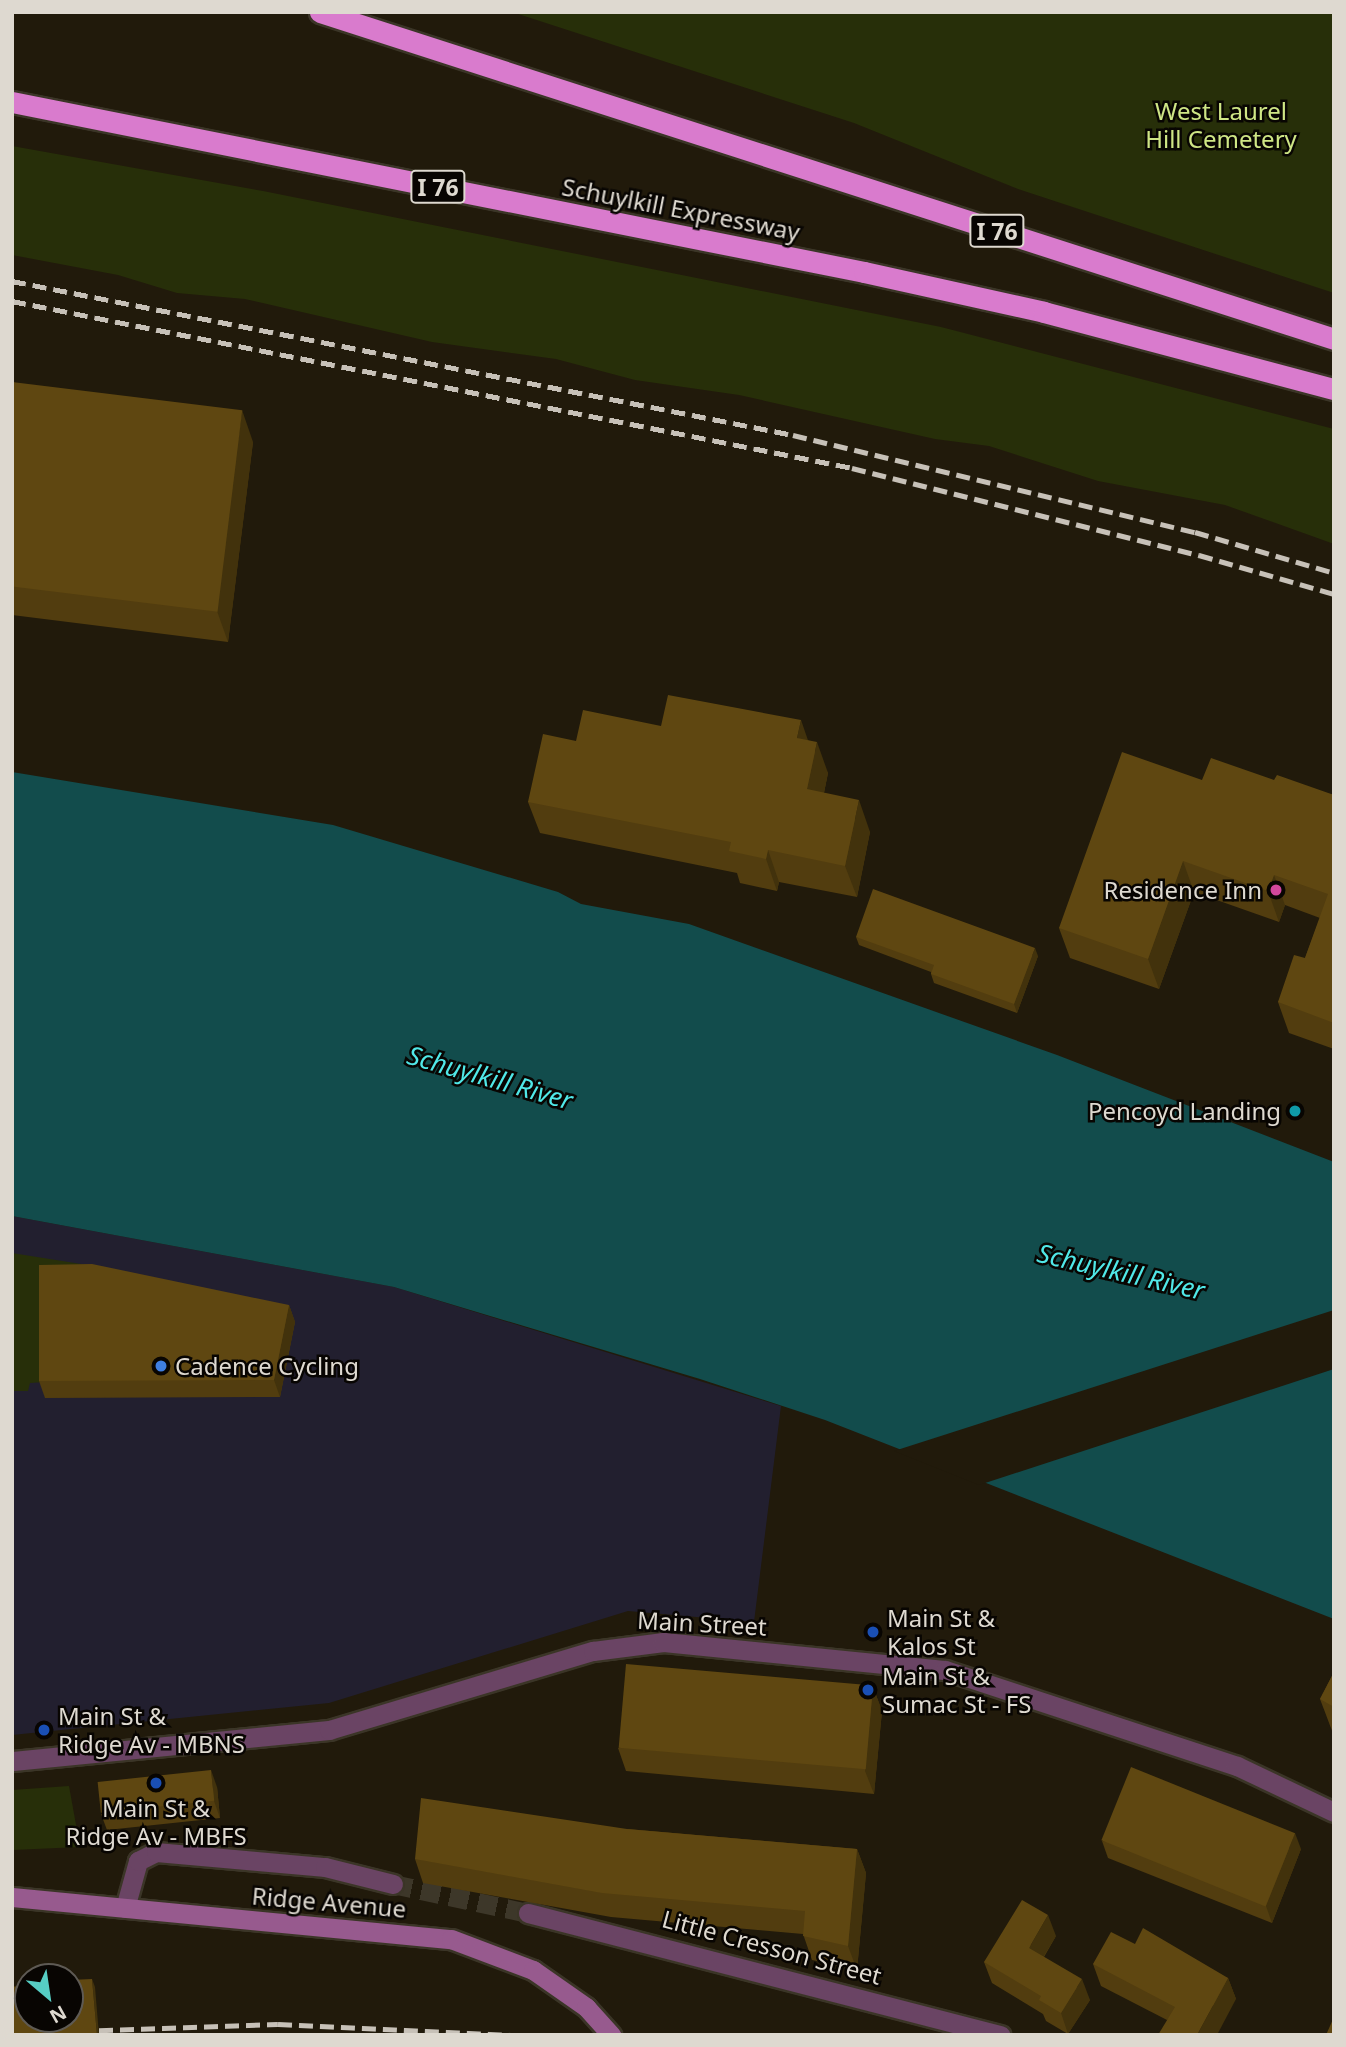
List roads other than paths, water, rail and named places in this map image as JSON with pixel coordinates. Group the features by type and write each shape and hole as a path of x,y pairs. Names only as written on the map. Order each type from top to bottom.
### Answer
{"highway":[{"name":"I 76","path":"320,12 1334,340"},
{"name":"Schuylkill Expressway","path":"12,102 877,275 1044,312 1334,389"}],"main road":[{"name":"Ridge Avenue","path":"12,1897 451,1939 533,1970 607,2030"}],"street":[{"name":"Main Street","path":"12,1761 329,1730 593,1651 663,1642 945,1670 1237,1766 1334,1812"},
{"path":"125,1908 138,1861 156,1852 313,1866 393,1884"},
{"name":"Little Cresson Street","path":"528,1913 1001,2035"}],"water":[{"name":"Schuylkill River","path":"12,772 333,825 558,892 581,904 689,924 1057,1055 1334,1162 1334,1619 825,1420 700,1379 394,1287 12,1216","holes":["1166,1364 1236,1390 1231,1400 1161,1374"]}],"tunnel":[{"path":"393,1884 528,1913"}],"railway":[{"path":"12,281 793,435 1195,532 1334,573"},
{"path":"12,301 852,468 1199,555 1334,594"},
{"path":"84,2031 278,2024 511,2035"}],"place":[{"name":"Residence Inn","path":"1276,890"},
{"name":"Pencoyd Landing","path":"1295,1111"},
{"name":"Cadence Cycling","path":"161,1366"},
{"name":"Main St & Kalos St","path":"873,1632"},
{"name":"Main St & Sumac St - FS","path":"868,1690"},
{"name":"Main St & Ridge Av - MBNS","path":"44,1730"},
{"name":"Main St & Ridge Av - MBFS","path":"156,1783"}],"park label":[{"name":"West Laurel Hill Cemetery","path":"1221,125"}]}
